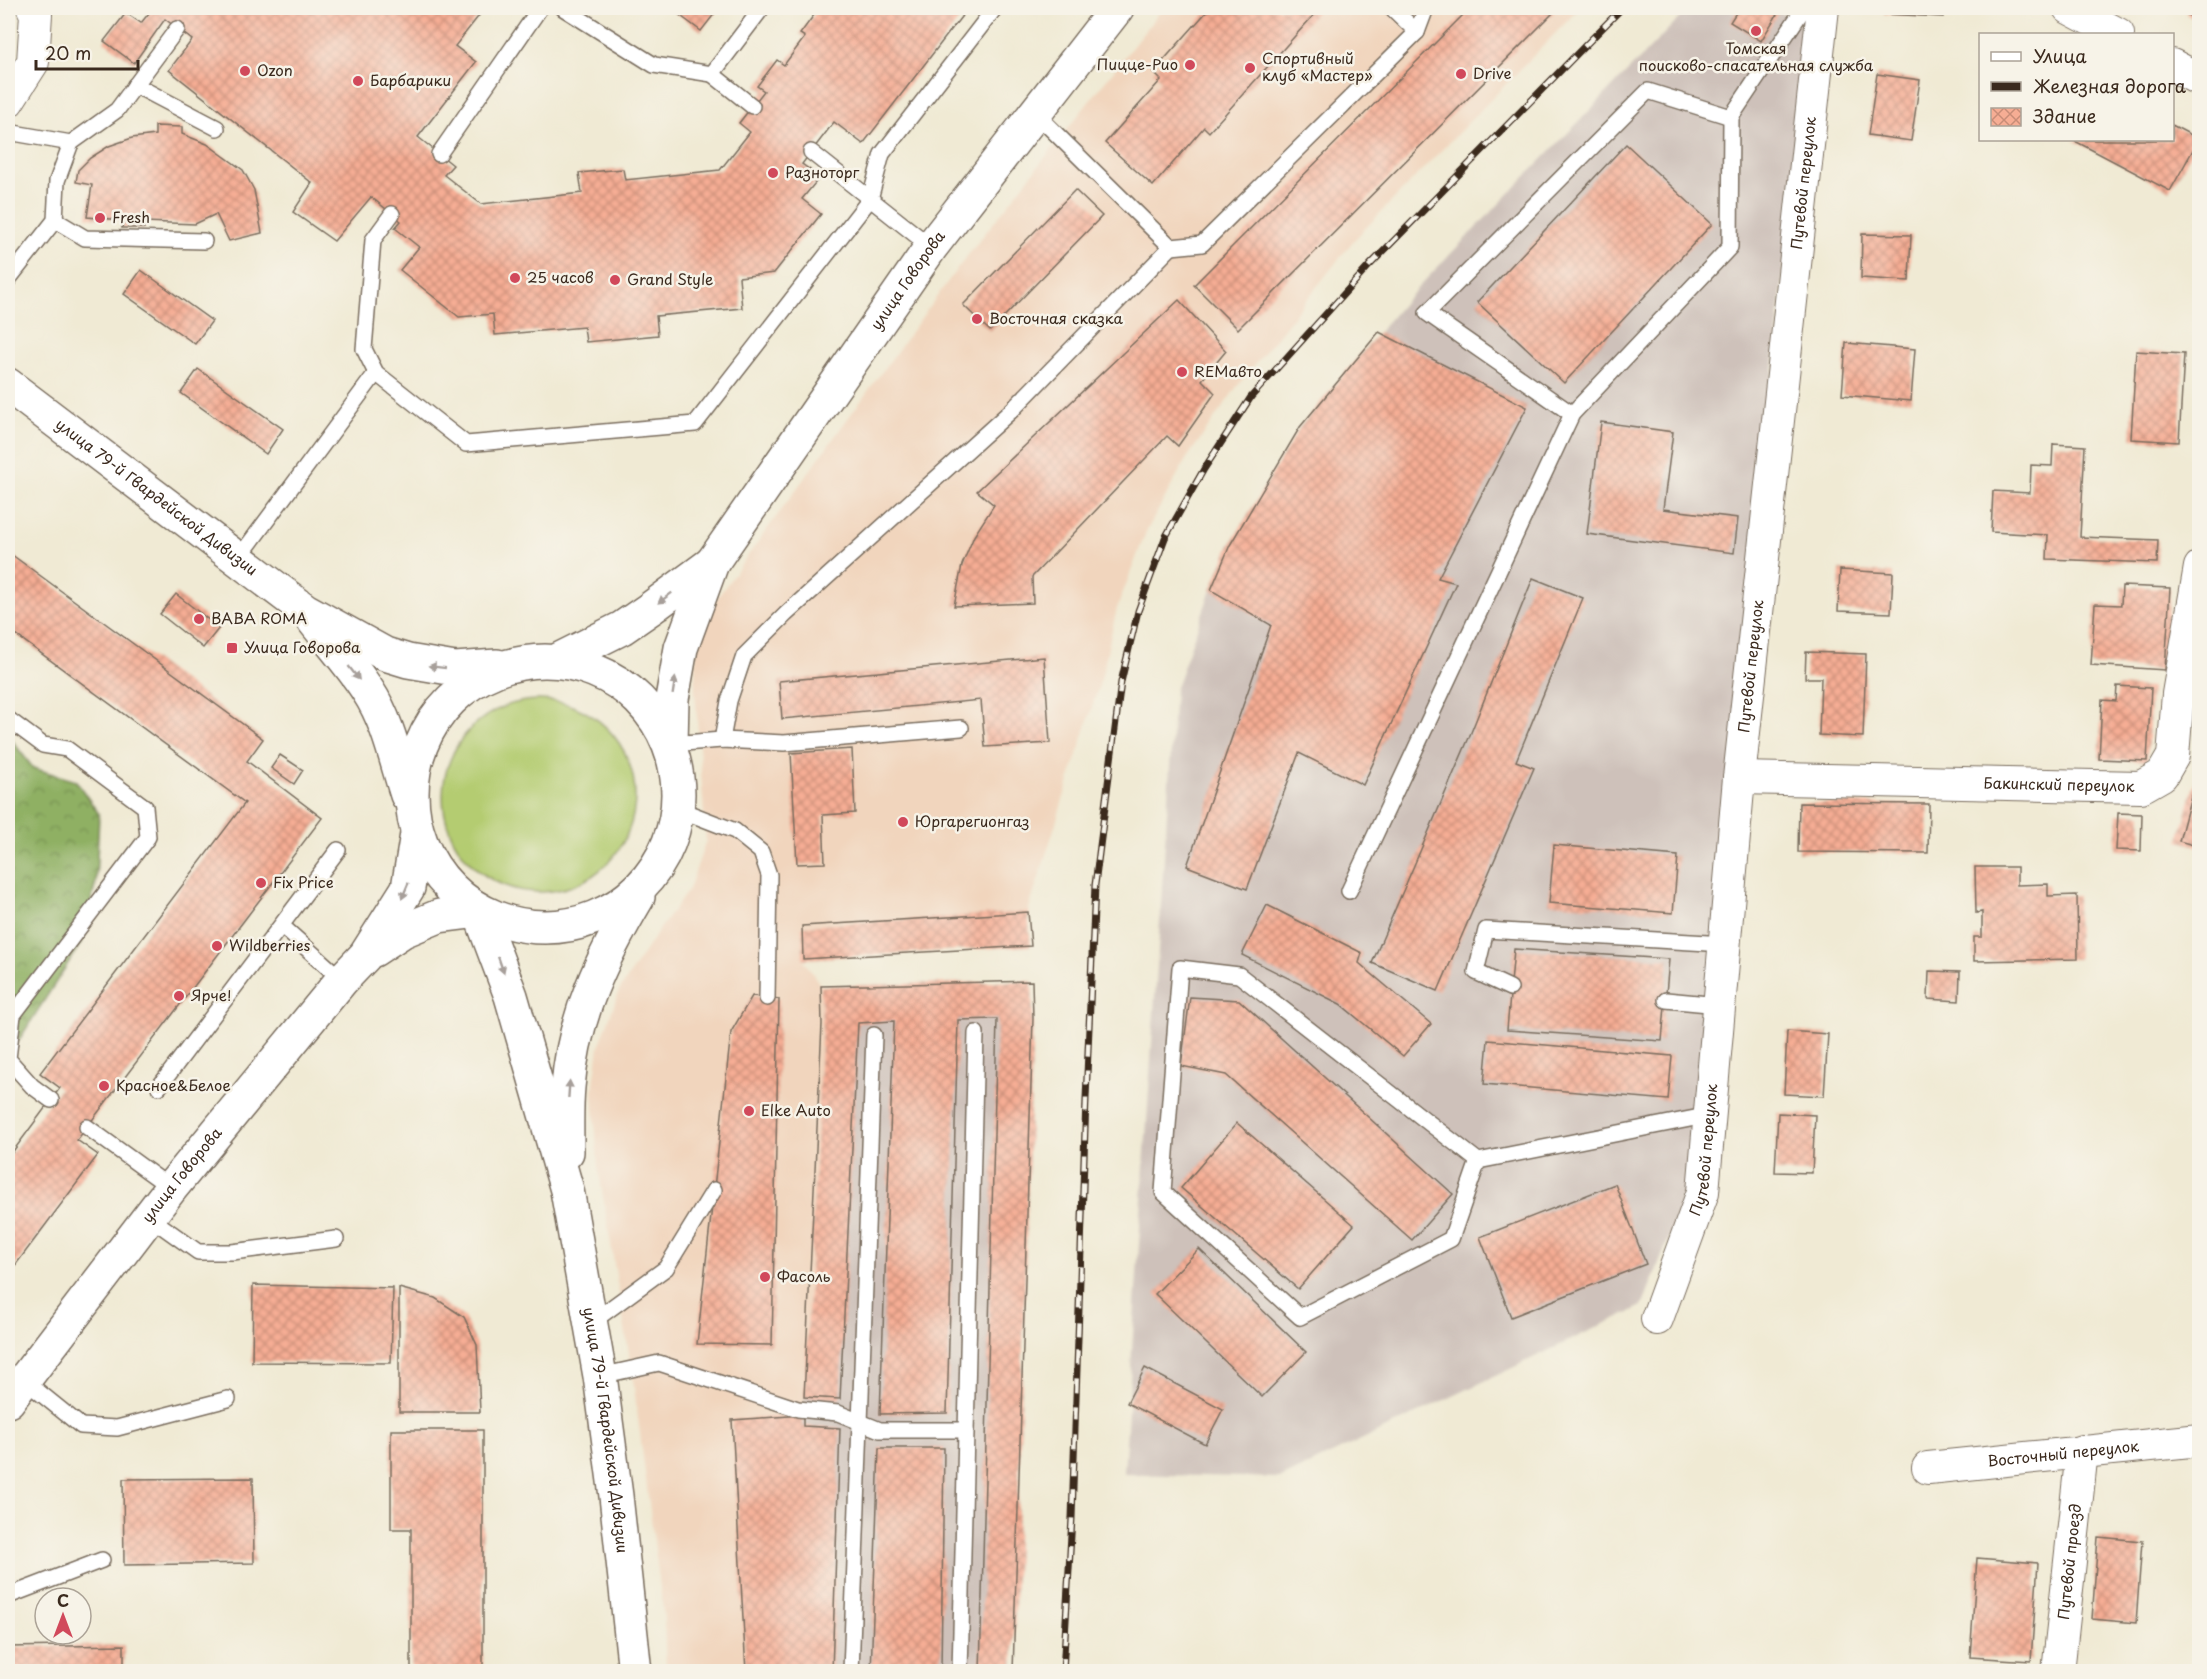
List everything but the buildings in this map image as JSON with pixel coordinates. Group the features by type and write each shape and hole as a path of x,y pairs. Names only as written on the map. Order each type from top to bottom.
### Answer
{"main road":[{"name":"улица Говорова","path":"671,744 672,699 681,648 712,563 931,247 1117,8"},
{"name":"улица 79-й Гвардейской Дивизии","path":"8,385 305,610 385,654 408,661 455,669 516,664"},
{"name":"улица Говорова","path":"560,659 622,628 712,563"},
{"name":"улица 79-й Гвардейской Дивизии","path":"305,610 368,691 378,708 393,749 414,821 431,864 453,892 479,911 507,923 536,928 571,926 606,913 632,896 648,880"},
{"path":"365,956 408,888 414,821 414,767 426,734 440,712 462,690 493,672 516,664 560,659 596,672 627,690 647,709 671,744 677,773 678,809 665,854 648,880"},
{"name":"улица 79-й Гвардейской Дивизии","path":"567,1190 568,1086 576,1034 596,976 613,939 648,880"},
{"name":"улица 79-й Гвардейской Дивизии","path":"479,911 512,996 567,1190 600,1376 635,1671"},
{"path":"365,956 403,931 439,916 479,911"},
{"name":"улица Говорова","path":"16,1391 171,1188 342,980 365,956"}],"street":[{"path":"8,101 33,62 36,14 33,8"},
{"name":"Путевой переулок","path":"1657,1320 1703,1192 1740,778 1823,8"},
{"path":"2069,8 2116,33"},
{"path":"2174,66 2199,80"},
{"name":"Бакинский переулок","path":"1740,778 2141,787 2162,775 2173,756 2178,694 2199,567"},
{"name":"Восточный переулок","path":"1928,1468 2199,1440"},
{"name":"Путевой проезд","path":"2058,1671 2082,1451"}],"lane":[{"path":"439,154 540,8"},
{"path":"563,8 654,65 712,74 752,106"},
{"path":"712,74 762,8"},
{"path":"392,214 373,240 364,349 376,373 466,444 695,424 870,199 882,154 995,8"},
{"path":"1392,8 1417,32"},
{"path":"722,740 729,701 744,656 786,614 1012,410 1171,247 1202,244 1417,32 1426,8"},
{"path":"1349,891 1572,414 1730,247 1731,117 1804,8"},
{"path":"8,280 55,220 57,181 71,142 117,110 177,29"},
{"path":"135,85 217,128"},
{"path":"1572,414 1427,313 1648,91 1731,117"},
{"path":"1035,113 1171,247"},
{"path":"8,132 71,142"},
{"path":"811,152 931,247"},
{"path":"55,220 85,238 204,242"},
{"path":"238,560 376,373"},
{"path":"8,719 43,745 67,750 145,807 148,837 13,1015 8,1059 32,1086 51,1101"},
{"path":"671,744 722,740 784,743 961,728"},
{"path":"678,809 735,831 761,852 769,875 767,998"},
{"path":"159,1087 339,850"},
{"path":"282,926 342,980"},
{"path":"1510,988 1476,972 1486,930 1725,944"},
{"path":"1478,1161 1451,1239 1300,1317 1163,1192 1180,968 1239,975 1478,1161 1710,1115"},
{"path":"1666,1000 1719,1005"},
{"path":"960,1671 976,1033"},
{"path":"851,1671 874,1035"},
{"path":"87,1127 171,1188"},
{"path":"592,1322 666,1268 714,1190"},
{"path":"149,1217 198,1252 232,1252 336,1239"},
{"path":"600,1376 659,1363 798,1409 838,1413 880,1430 966,1430"},
{"path":"16,1391 81,1426 117,1428 228,1399"},
{"path":"8,1596 102,1560"}],"shaded area":[{"path":"1163,8 1580,8 1354,240 1236,388 1187,458 1146,532 1117,608 1101,679 1028,912 802,926 803,959 821,986 822,1024 803,1426 796,1671 666,1672 664,1618 632,1372 598,1166 593,1091 599,1047 619,991 689,889 706,841 695,690 696,647 709,609 957,269"},
{"path":"1689,8 1774,8 1808,30 1690,1186 1642,1306 1281,1478 1124,1474 1175,690 1211,590 1230,545 1300,427 1405,301"},
{"path":"1032,981 1033,1018 1013,1671 796,1672 803,1426 822,1024 821,986"}],"green space":[{"path":"539,700 576,707 607,728 628,759 635,796 628,833 607,864 576,885 539,892 502,885 471,864 450,833 443,796 450,759 471,728 502,707"},
{"path":"8,735 33,768 76,781 99,814 96,882 81,943 8,1057"}],"railway":[{"path":"1063,1672 1072,1518 1095,885 1121,682 1138,611 1165,538 1204,469 1251,397 1369,266 1622,8"}],"place":[{"name":"Томская поисково-спасательная служба","path":"1756,31"},
{"name":"Пицце-Рио","path":"1190,65"},
{"name":"Спортивный клуб «Мастер»","path":"1250,68"},
{"name":"Ozon","path":"245,71"},
{"name":"Drive","path":"1461,74"},
{"name":"Барбарики","path":"358,81"},
{"name":"Разноторг","path":"773,173"},
{"name":"Fresh","path":"100,218"},
{"name":"25 часов","path":"515,278"},
{"name":"Grand Style","path":"615,280"},
{"name":"Восточная сказка","path":"977,319"},
{"name":"REMавто","path":"1182,372"},
{"name":"BABA ROMA","path":"199,619"},
{"name":"Улица Говорова","path":"232,648"},
{"name":"Юргарегионгаз","path":"903,822"},
{"name":"Fix Price","path":"261,883"},
{"name":"Wildberries","path":"217,946"},
{"name":"Ярче!","path":"179,996"},
{"name":"Красное&Белое","path":"104,1086"},
{"name":"Elke Auto","path":"749,1111"},
{"name":"Фасоль","path":"765,1277"}]}
